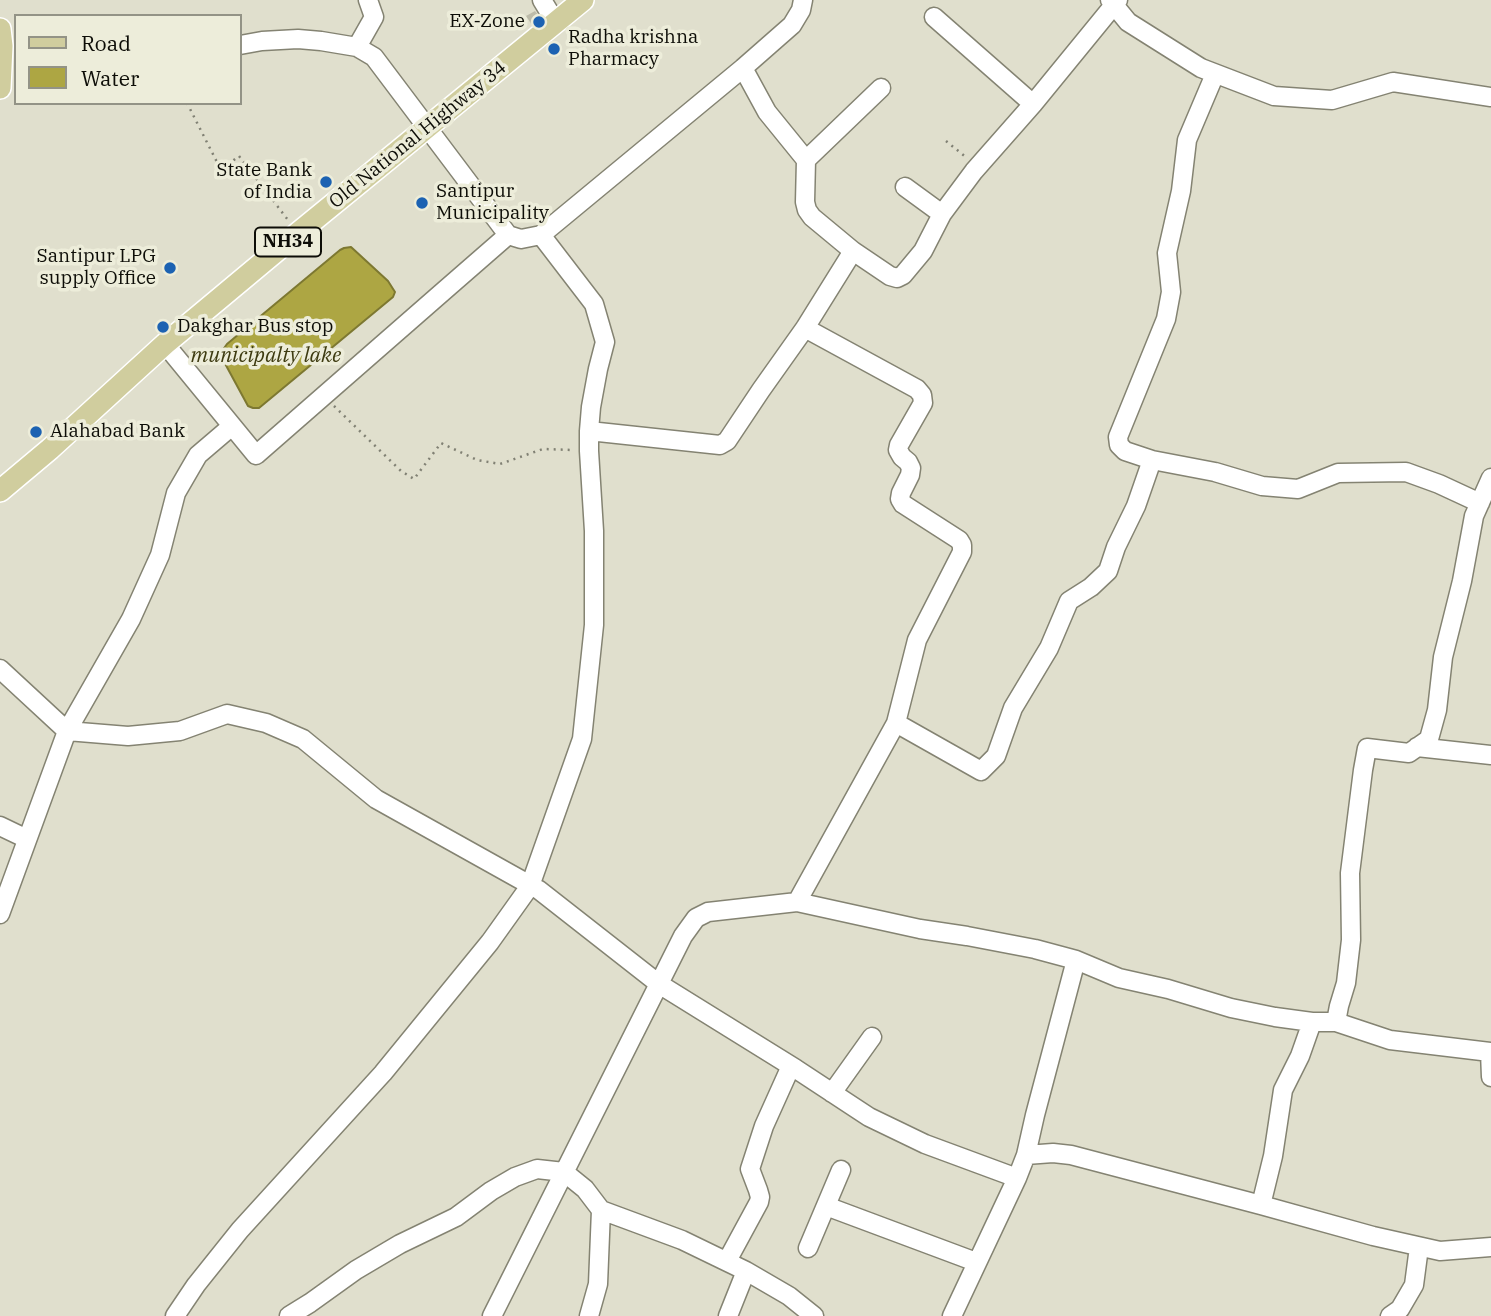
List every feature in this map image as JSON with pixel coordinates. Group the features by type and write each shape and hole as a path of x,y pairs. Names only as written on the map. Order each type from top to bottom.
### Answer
{"main road":[{"name":"Old National Highway 34","path":"0,491 166,344 583,0"},
{"path":"0,88 4,41"}],"street":[{"path":"357,47 374,17 368,0"},
{"path":"542,0 556,23"},
{"path":"242,45 298,39 331,42 357,47 373,57 509,235 521,239 541,235 743,68 792,25 801,10 803,0"},
{"path":"743,68 767,112 806,160 805,202 812,217 853,251 897,278 903,275 923,251 942,215 978,166 1033,104 1114,2 1128,22 1201,68 1274,96 1332,100 1393,82 1491,97"},
{"path":"934,17 1033,104"},
{"path":"1216,74 1187,140 1181,191 1167,253 1171,292 1166,319 1118,437 1119,445 1125,451 1152,460 1215,472 1262,485 1298,489 1338,473 1406,472 1480,503"},
{"path":"806,160 881,88"},
{"path":"905,187 942,215"},
{"path":"166,344 256,455 509,235"},
{"path":"175,1316 240,1230 383,1073 489,942 530,886 582,739 594,625 594,531 589,431 605,342 593,304 541,235"},
{"path":"589,431 720,445 727,441 805,328 853,251"},
{"path":"797,902 896,723 917,640 962,552 959,540 903,504 900,499 911,468 898,450 923,402 922,395 917,389 805,328"},
{"path":"0,914 67,731 131,619 160,555 176,493 198,456 232,426"},
{"path":"896,723 981,771 996,756 1013,708 1049,648 1069,601 1091,587 1108,571 1152,460"},
{"path":"1336,1022 1346,983 1351,940 1350,873 1367,748 1409,753 1429,739 1437,710 1443,657 1462,581 1474,516 1491,478"},
{"path":"0,669 67,731 128,736 180,731 227,714 267,723 303,739 376,799 539,890 659,984 869,1117 914,1139 1017,1178"},
{"path":"1417,747 1491,755"},
{"path":"0,826 27,839"},
{"path":"492,1316 683,936 696,918 708,912 797,902 920,929 1035,949 1076,960 1119,978 1231,1008 1311,1022 1336,1022 1390,1040 1490,1052 1491,1077"},
{"path":"952,1316 1026,1155 1076,960"},
{"path":"1261,1205 1273,1156 1283,1090 1300,1056 1311,1022"},
{"path":"832,1093 872,1037"},
{"path":"727,1262 759,1202 760,1196 750,1169 764,1126 791,1066"},
{"path":"1026,1155 1071,1155 1419,1247 1440,1251 1491,1247"},
{"path":"289,1316 356,1270 400,1244 456,1217 515,1177 537,1169 564,1172 585,1189 601,1210 682,1240 746,1271 789,1296 814,1316"},
{"path":"808,1248 841,1170"},
{"path":"826,1206 976,1262"},
{"path":"589,1316 598,1284 601,1210"},
{"path":"1390,1316 1400,1309 1414,1285 1419,1247"},
{"path":"728,1316 746,1271"}],"path":[{"path":"188,105 221,170 239,156 298,233"},
{"path":"946,141 978,166"},
{"path":"324,397 401,471 414,479 441,443 477,460 500,464 544,449 589,451"}],"water":[{"name":"municipalty lake","path":"351,247 388,281 395,292 393,297 259,408 248,406 222,358 222,351 340,250"}],"building":[{"path":"535,11 540,18 532,25 526,16"}],"place":[{"name":"EX-Zone","path":"539,22"},
{"name":"Radha krishna Pharmacy","path":"554,49"},
{"name":"State Bank of India","path":"326,182"},
{"name":"Santipur Municipality","path":"422,203"},
{"name":"Santipur LPG supply Office","path":"170,268"},
{"name":"Dakghar Bus stop","path":"163,327"},
{"name":"Alahabad Bank","path":"36,432"}]}
